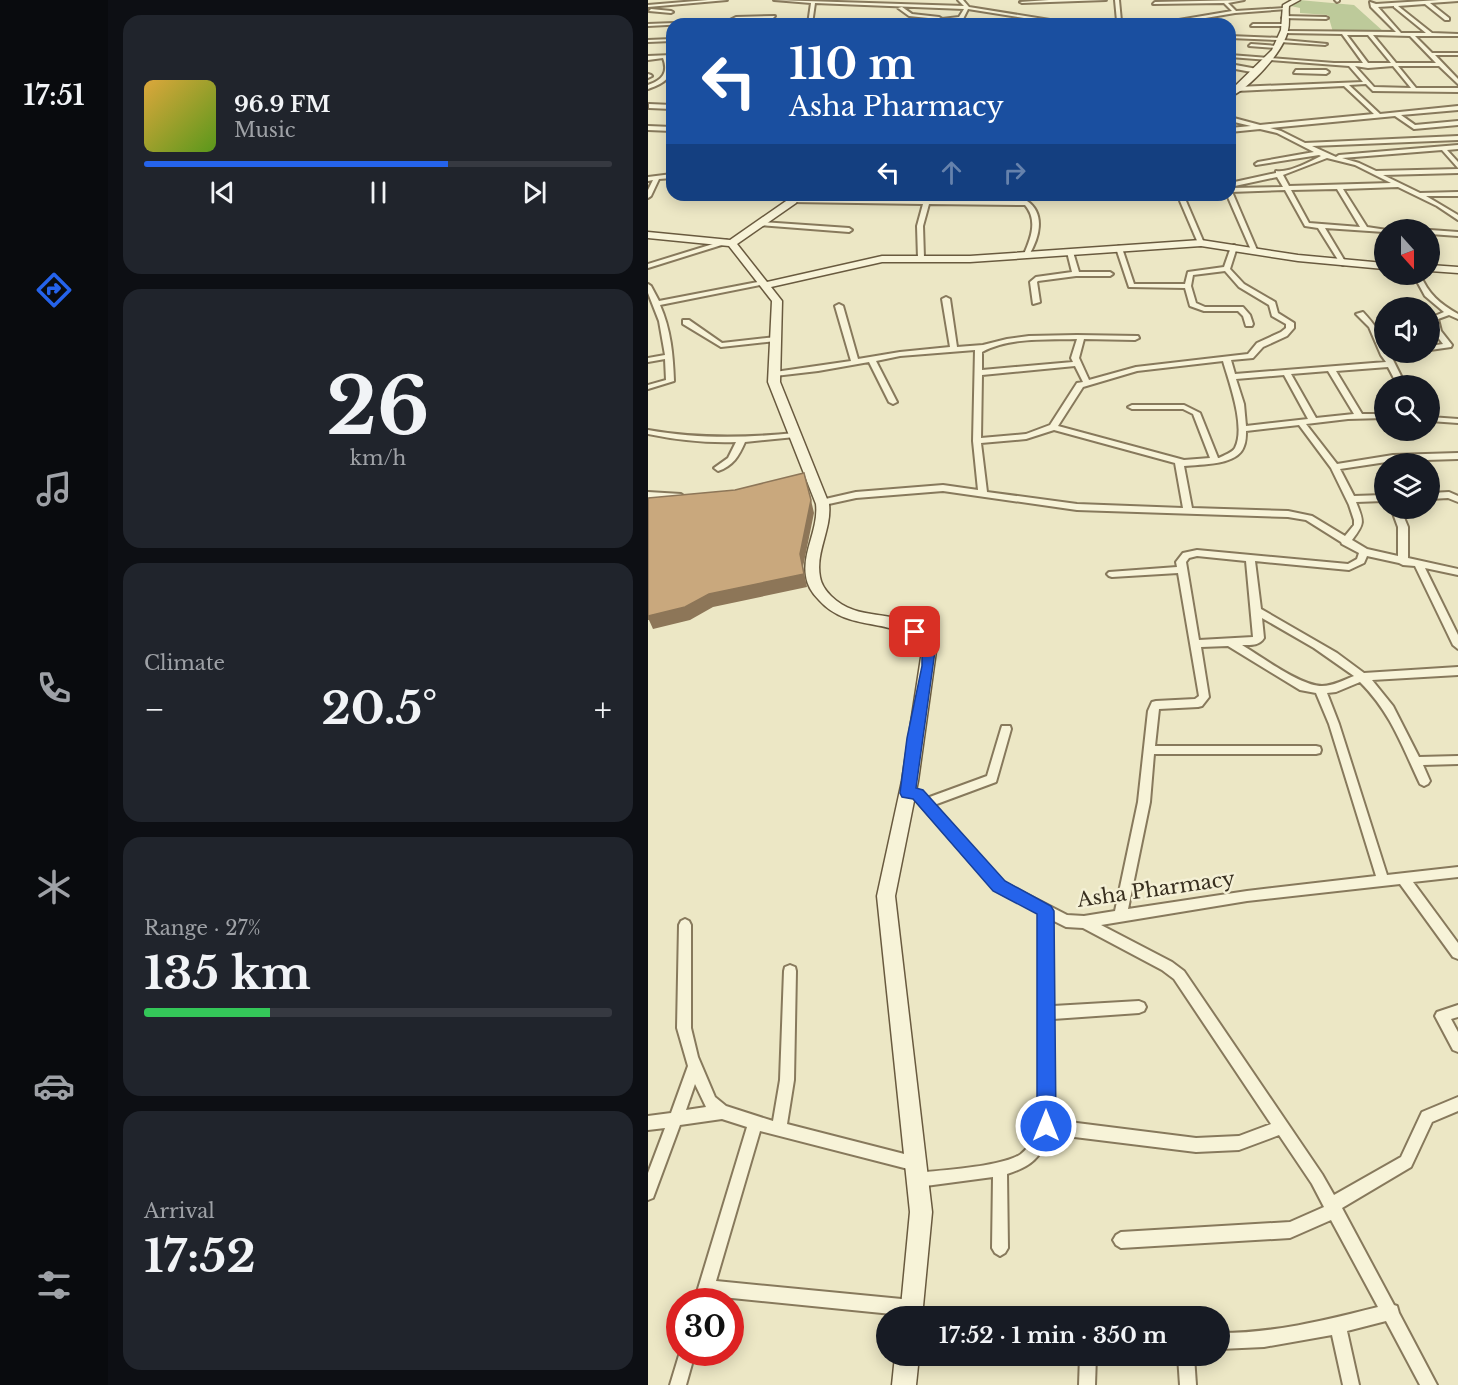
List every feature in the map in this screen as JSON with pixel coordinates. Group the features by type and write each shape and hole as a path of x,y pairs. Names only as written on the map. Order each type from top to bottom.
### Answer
{"main road":[{"path":"1237,89 1267,59 1283,30 1286,5 1295,1"},
{"path":"648,235 729,243 761,224 790,201"},
{"path":"729,243 777,301 774,382 816,493 824,502 826,513 813,564 816,588 832,605 845,613 856,617 891,621 915,632 924,638 929,651 908,793 886,897 921,1212 912,1306"},
{"path":"764,284 860,263 921,258 970,259 1201,243 1374,265"},
{"path":"1440,269 1458,270"},
{"path":"904,1385 906,1366"}],"street":[{"path":"648,6 687,1 725,0"},
{"path":"778,0 871,5 881,9 966,8 1025,18 1021,1 1104,0"},
{"path":"871,5 875,0"},
{"path":"960,0 967,5 961,18"},
{"path":"1117,0 1119,18"},
{"path":"1156,18 1155,1 1242,0"},
{"path":"1372,3 1427,3 1458,0"},
{"path":"687,1 685,6 694,8"},
{"path":"1060,1 1065,18"},
{"path":"1258,4 1295,1"},
{"path":"736,18 775,13 790,2"},
{"path":"1222,2 1235,12 1325,44"},
{"path":"1398,2 1431,34"},
{"path":"810,18 813,3"},
{"path":"1372,3 1400,34"},
{"path":"1427,3 1447,19"},
{"path":"811,9 838,8 838,4"},
{"path":"656,5 652,11 671,12"},
{"path":"898,7 911,15 925,18"},
{"path":"1203,18 1235,12"},
{"path":"737,14 775,13"},
{"path":"1236,36 1283,30 1326,18"},
{"path":"648,25 666,24"},
{"path":"1253,25 1283,30 1343,33 1456,35"},
{"path":"1458,28 1452,28 1458,41"},
{"path":"1251,45 1283,30"},
{"path":"1343,33 1368,66"},
{"path":"1369,33 1415,90"},
{"path":"1411,34 1458,82"},
{"path":"648,41 666,40"},
{"path":"1429,54 1458,54"},
{"path":"1236,56 1368,66 1438,64"},
{"path":"648,58 664,57 666,60"},
{"path":"1319,63 1336,84"},
{"path":"1350,65 1365,83 1379,91 1458,90"},
{"path":"1236,68 1257,71"},
{"path":"1296,72 1326,72"},
{"path":"666,78 648,87 652,99 649,106 666,106"},
{"path":"1237,89 1269,91 1365,83"},
{"path":"1345,84 1378,115"},
{"path":"1236,130 1458,108"},
{"path":"1395,113 1414,127 1458,123"},
{"path":"1236,120 1266,128 1326,155 1375,173 1457,216"},
{"path":"648,128 666,129"},
{"path":"1303,145 1458,138"},
{"path":"1375,142 1379,153"},
{"path":"1258,164 1326,155 1458,147"},
{"path":"1443,148 1458,166"},
{"path":"1406,151 1412,158"},
{"path":"1236,184 1263,180 1278,172 1306,166 1326,155"},
{"path":"1418,165 1424,171"},
{"path":"1375,173 1458,171"},
{"path":"1278,172 1304,222 1310,226 1374,229"},
{"path":"648,178 666,177"},
{"path":"648,196 657,178"},
{"path":"1236,192 1400,185"},
{"path":"1340,188 1365,229"},
{"path":"1419,195 1458,194"},
{"path":"849,201 1027,203 1036,220 1036,235 1027,254"},
{"path":"1183,201 1201,243"},
{"path":"1234,201 1254,250"},
{"path":"921,258 920,226 926,203"},
{"path":"761,224 849,230"},
{"path":"1321,226 1343,263"},
{"path":"1440,233 1458,234"},
{"path":"648,266 729,243"},
{"path":"1227,269 1234,247"},
{"path":"1119,248 1131,286 1188,286"},
{"path":"1070,252 1076,274"},
{"path":"1227,269 1190,273 1188,286 1193,304 1197,307 1240,309 1246,315 1249,324"},
{"path":"977,441 1034,435 1053,427 1080,385 1086,381 1115,377 1136,369 1250,356 1260,345 1284,334 1290,328 1290,323 1275,314 1272,304 1237,283 1227,269"},
{"path":"1035,302 1034,282 1036,279 1076,274 1110,274"},
{"path":"657,303 764,284"},
{"path":"1419,285 1421,290 1458,317"},
{"path":"648,286 666,327 670,356 670,381 648,387"},
{"path":"946,299 954,349"},
{"path":"839,306 855,362"},
{"path":"1440,316 1449,312"},
{"path":"1360,314 1374,330"},
{"path":"666,327 688,323 721,345 776,339"},
{"path":"1440,335 1448,345 1440,346"},
{"path":"1081,338 1075,358 1086,381"},
{"path":"775,374 818,369 871,358 982,347 999,342 1135,338"},
{"path":"982,347 978,351 977,441 983,492"},
{"path":"648,360 670,356"},
{"path":"871,358 893,402"},
{"path":"1053,427 1196,464 1215,461 1236,453 1240,447 1242,429 1240,404 1226,358"},
{"path":"978,373 1077,364"},
{"path":"1231,377 1391,364 1396,375"},
{"path":"1330,368 1359,415"},
{"path":"1286,372 1313,420"},
{"path":"1132,407 1184,407 1196,413 1215,461"},
{"path":"1242,429 1273,428 1313,420 1374,416"},
{"path":"1440,419 1455,420 1458,430"},
{"path":"1299,422 1326,450 1351,499 1359,520 1358,526 1346,542"},
{"path":"648,432 672,436 742,438 795,435"},
{"path":"718,468 728,465 734,458 742,438"},
{"path":"1336,467 1393,458 1458,456"},
{"path":"1179,461 1188,510"},
{"path":"824,502 856,495 924,489 983,492 1077,507 1302,516 1320,524 1364,552 1458,572"},
{"path":"648,495 697,497"},
{"path":"1440,495 1449,495 1458,499"},
{"path":"1351,499 1374,498"},
{"path":"1399,519 1402,527 1403,562"},
{"path":"1121,915 1144,802 1156,705 1198,702 1204,697 1181,562 1190,554 1349,567 1361,561 1364,552"},
{"path":"1194,644 1256,641 1259,638 1250,558"},
{"path":"1419,565 1458,645"},
{"path":"1112,574 1182,570"},
{"path":"1257,611 1362,677 1386,705 1408,742 1425,781"},
{"path":"1229,642 1304,687 1320,690 1332,689 1362,677 1458,671"},
{"path":"1320,690 1383,880"},
{"path":"926,803 992,778 1006,729"},
{"path":"1149,750 1316,750"},
{"path":"1416,761 1458,760"},
{"name":"Asha Pharmacy","path":"908,793 917,794 926,803 999,886 1066,921 1084,922 1121,915 1458,872"},
{"path":"1403,878 1458,953"},
{"path":"685,925 684,1028 695,1066 710,1102 722,1112 917,1172 1000,1168 1026,1160 1039,1145 1046,1126 1046,911"},
{"path":"1084,922 1167,966 1179,975 1282,1127 1333,1208 1392,1312 1429,1385"},
{"path":"779,1129 787,1080 790,971"},
{"path":"1046,1013 1139,1007"},
{"path":"1458,1011 1442,1016 1458,1045"},
{"path":"648,1193 695,1066"},
{"path":"1121,1240 1290,1230 1333,1208 1406,1162 1426,1117 1458,1104"},
{"path":"648,1124 722,1112"},
{"path":"706,1288 755,1123"},
{"path":"1046,1126 1196,1145 1239,1143 1282,1127"},
{"path":"1000,1168 1000,1248"},
{"path":"744,1298 876,1309"},
{"path":"1230,1341 1264,1341 1392,1312"},
{"path":"1338,1325 1351,1385"},
{"path":"678,1385 683,1366"},
{"path":"1087,1385 1088,1366"},
{"path":"1187,1366 1188,1385"}],"green space":[{"path":"1299,0 1354,5 1384,32 1333,32 1328,15 1300,13 1300,8 1286,5"}],"building":[{"path":"804,473 811,500 800,554 804,574 709,594 685,607 648,616 648,498 735,490"}],"route":[{"path":"915,632 924,638 929,651 929,666 914,738 908,793 917,794 999,886 1046,911 1046,1126"}]}
